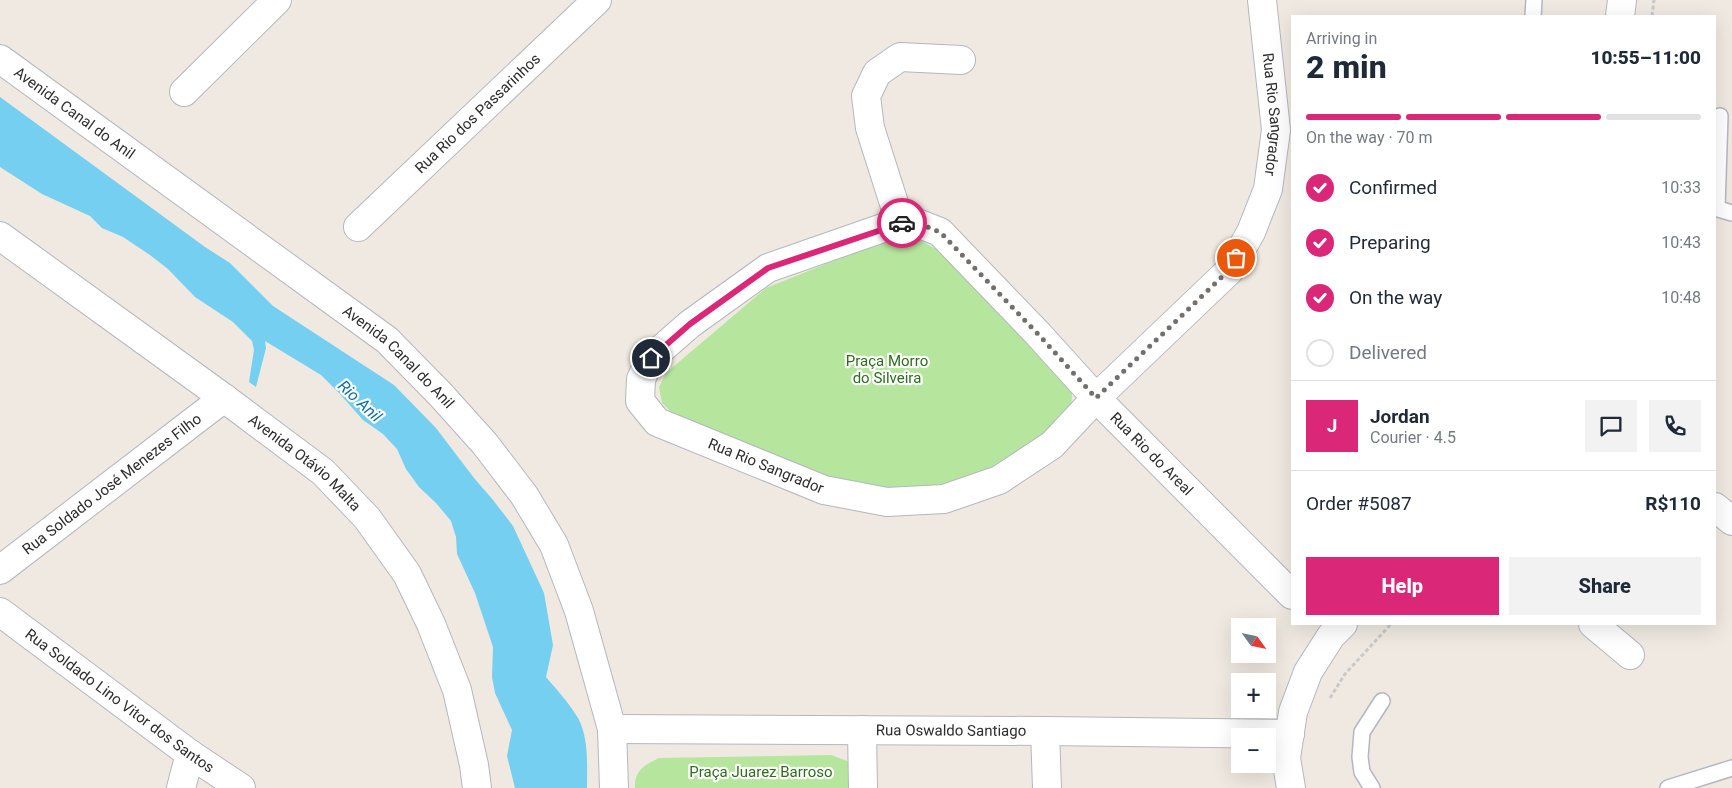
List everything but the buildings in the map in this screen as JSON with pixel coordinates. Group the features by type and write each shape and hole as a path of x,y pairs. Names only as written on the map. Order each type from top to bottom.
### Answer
{"street":[{"path":"184,92 277,0"},
{"name":"Rua Rio dos Passarinhos","path":"358,227 597,0"},
{"name":"Rua Rio Sangrador","path":"640,400 656,422 824,490 887,502 944,499 999,480 1052,445 1096,398 1228,271 1251,232 1268,189 1276,130 1262,0"},
{"path":"1620,15 1622,0"},
{"path":"900,222 870,128 866,96 877,73 900,57 961,60"},
{"name":"Avenida Canal do Anil","path":"0,59 387,340 442,396 485,444 524,495 554,545 580,611 612,729 614,788"},
{"name":"Rua Rio do Areal","path":"640,400 641,379 651,358 690,324 768,268 900,222 917,223 940,232 1039,335 1096,398 1291,594"},
{"name":"Avenida Otávio Malta","path":"0,236 323,472 367,518 407,574 431,624 457,690 477,788"},
{"name":"Rua Soldado José Menezes Filho","path":"0,570 224,398"},
{"path":"1716,508 1732,521"},
{"name":"Rua Soldado Lino Vitor dos Santos","path":"0,612 190,754 241,788"},
{"path":"1594,625 1630,656"},
{"path":"1291,788 1286,758 1293,712 1308,672 1331,628"},
{"name":"Rua Oswaldo Santiago","path":"612,729 1290,734"},
{"path":"862,730 863,788"},
{"path":"1045,731 1047,788"},
{"path":"181,788 190,754"}],"lane":[{"path":"1533,15 1534,0"},
{"path":"1720,116 1716,208 1732,213"},
{"path":"1372,788 1362,772 1360,757 1362,732 1382,701"},
{"path":"1668,788 1685,785 1732,768"}],"path":[{"path":"1652,15 1654,0"},
{"path":"1326,706 1345,674 1390,625"}],"green space":[{"name":"Praça Morro do Silveira","path":"895,236 914,237 938,250 1065,378 1072,394 1071,412 1005,469 925,492 846,486 675,416 662,403 659,387 666,373 766,288"},
{"name":"Praça Juarez Barroso","path":"831,755 850,762 857,788 635,788 638,772 659,758"}],"water":[{"name":"Rio Anil","path":"0,97 205,247 230,263 273,306 394,385 436,428 513,526 544,593 553,645 546,677 571,707 582,726 587,752 587,788 515,788 507,756 512,730 495,693 492,677 493,647 475,593 457,554 456,537 451,521 419,487 406,469 397,449 383,434 363,420 321,375 265,341 266,348 256,387 249,382 254,350 252,341 233,322 195,297 168,269 123,237 102,228 90,216 42,194 0,167"}],"way so far":[{"path":"902,223 917,223 940,232 1039,335 1096,398 1228,271 1236,258"}],"route":[{"path":"651,358 690,324 768,268 900,222 902,223"}]}
